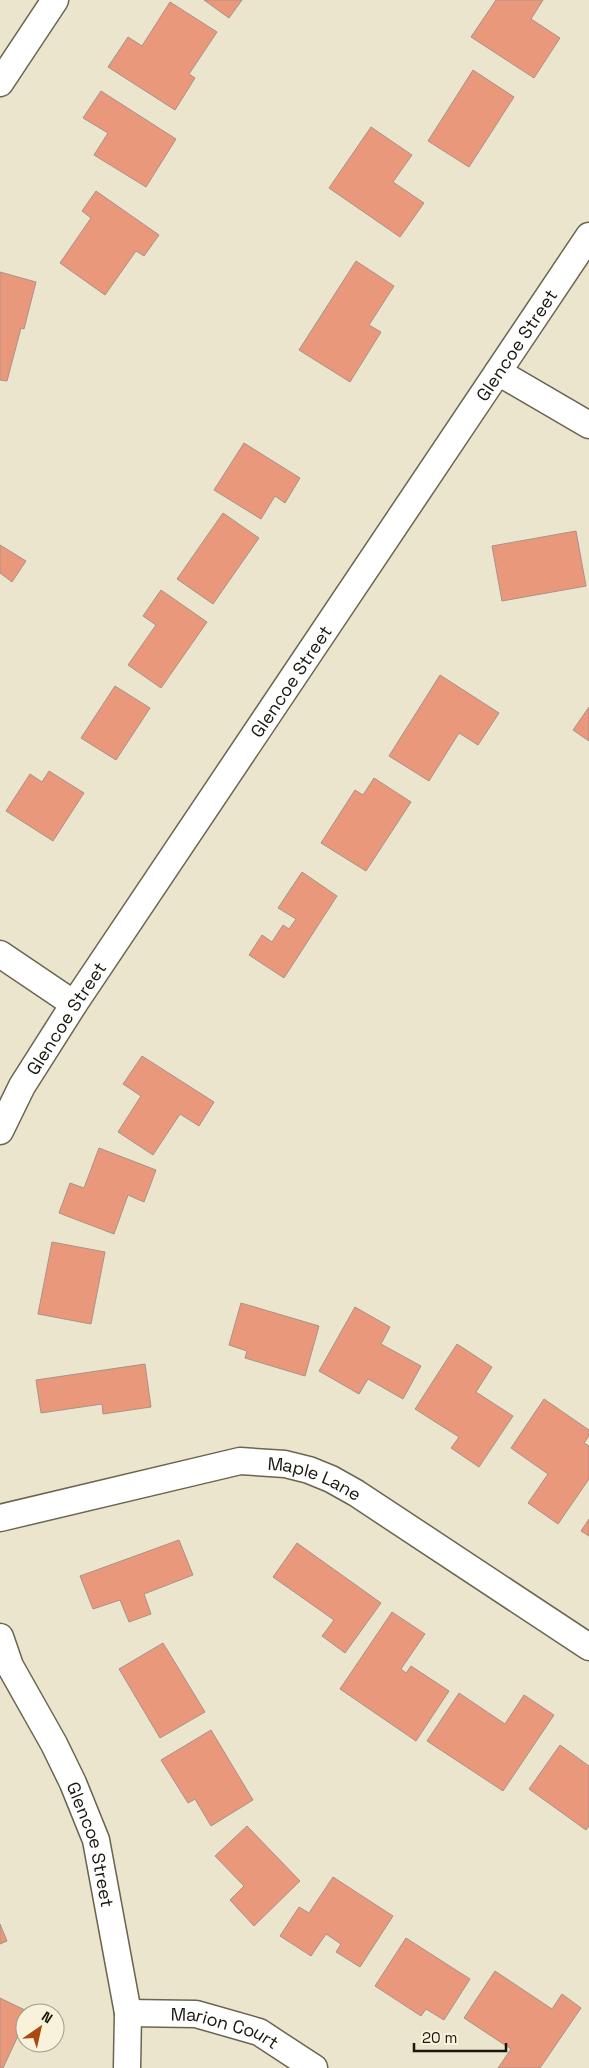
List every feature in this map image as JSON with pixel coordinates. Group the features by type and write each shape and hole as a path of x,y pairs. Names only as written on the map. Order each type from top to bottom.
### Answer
{"street":[{"path":"0,83 55,0"},
{"name":"Glencoe Street","path":"0,1131 22,1086 74,1004 589,236"},
{"path":"498,372 589,425"},
{"path":"0,954 74,1004"},
{"name":"Maple Lane","path":"0,1518 240,1461 285,1464 309,1470 331,1479 356,1493 589,1647"},
{"name":"Glencoe Street","path":"0,1637 10,1666 54,1744 73,1783 96,1840 128,2013 128,2068"},
{"name":"Marion Court","path":"128,2013 196,2014 259,2032 314,2068"}],"building":[{"path":"204,0 242,0 229,18"},
{"path":"496,0 543,0 531,19 560,38 534,78 471,37"},
{"path":"170,2 217,32 189,74 195,78 175,110 108,67 128,37 142,46"},
{"path":"473,70 514,97 469,167 428,141"},
{"path":"101,91 176,139 146,187 94,155 108,133 83,118"},
{"path":"371,127 412,155 393,182 424,203 400,237 329,188"},
{"path":"96,191 159,235 144,256 136,251 105,295 60,263 91,218 82,211"},
{"path":"356,261 394,286 369,325 381,332 350,382 299,350"},
{"path":"0,272 36,282 24,329 21,328 7,381 0,380"},
{"path":"244,443 300,478 285,503 275,496 261,519 214,490"},
{"path":"223,513 259,538 213,604 177,579"},
{"path":"576,531 586,586 502,601 492,546"},
{"path":"0,545 26,561 12,582 0,573"},
{"path":"161,590 207,622 161,688 128,665 156,625 143,616"},
{"path":"440,675 499,713 478,745 459,733 429,781 389,756"},
{"path":"115,686 150,708 116,760 81,738"},
{"path":"589,707 589,741 573,730"},
{"path":"49,771 84,793 53,841 6,811 30,774 42,782"},
{"path":"374,778 411,802 366,871 321,843 355,790 363,795"},
{"path":"302,872 337,896 284,978 249,955 262,935 272,942 283,925 289,929 296,919 278,908"},
{"path":"142,1056 214,1102 199,1126 180,1114 153,1155 118,1132 141,1096 123,1084"},
{"path":"99,1148 156,1170 144,1202 128,1195 114,1234 59,1213 70,1183 84,1188"},
{"path":"52,1242 105,1252 91,1324 38,1314"},
{"path":"241,1303 319,1326 305,1376 245,1358 247,1351 229,1345"},
{"path":"355,1307 390,1327 381,1344 421,1366 403,1399 368,1379 359,1394 319,1371"},
{"path":"457,1344 492,1367 476,1392 513,1416 479,1467 451,1448 459,1437 415,1409"},
{"path":"145,1364 151,1407 103,1414 102,1404 41,1413 36,1380"},
{"path":"544,1399 589,1430 589,1436 584,1443 589,1446 589,1479 558,1524 528,1503 548,1474 511,1448"},
{"path":"589,1519 589,1536 581,1531"},
{"path":"179,1540 193,1575 144,1594 151,1614 129,1622 120,1600 93,1609 80,1576"},
{"path":"297,1543 381,1603 345,1653 322,1636 334,1620 273,1577"},
{"path":"392,1612 425,1634 401,1669 406,1673 411,1666 449,1691 416,1741 340,1689"},
{"path":"163,1643 205,1712 160,1738 119,1669"},
{"path":"459,1693 505,1724 524,1695 554,1715 503,1791 427,1741"},
{"path":"211,1730 253,1800 211,1826 195,1799 188,1803 161,1760"},
{"path":"560,1745 589,1766 589,1826 586,1830 529,1789"},
{"path":"247,1826 300,1881 254,1926 230,1900 244,1886 215,1856"},
{"path":"333,1877 393,1916 360,1967 336,1952 341,1944 326,1934 311,1956 280,1936 299,1907 309,1913"},
{"path":"0,1924 7,1941 0,1944"},
{"path":"406,1938 470,1979 444,2020 426,2009 421,2016 375,1986"},
{"path":"495,1971 552,2009 562,1994 581,2008 540,2068 498,2068 511,2049 464,2018"},
{"path":"0,1998 15,2005 15,2042 3,2068 0,2068"}]}
